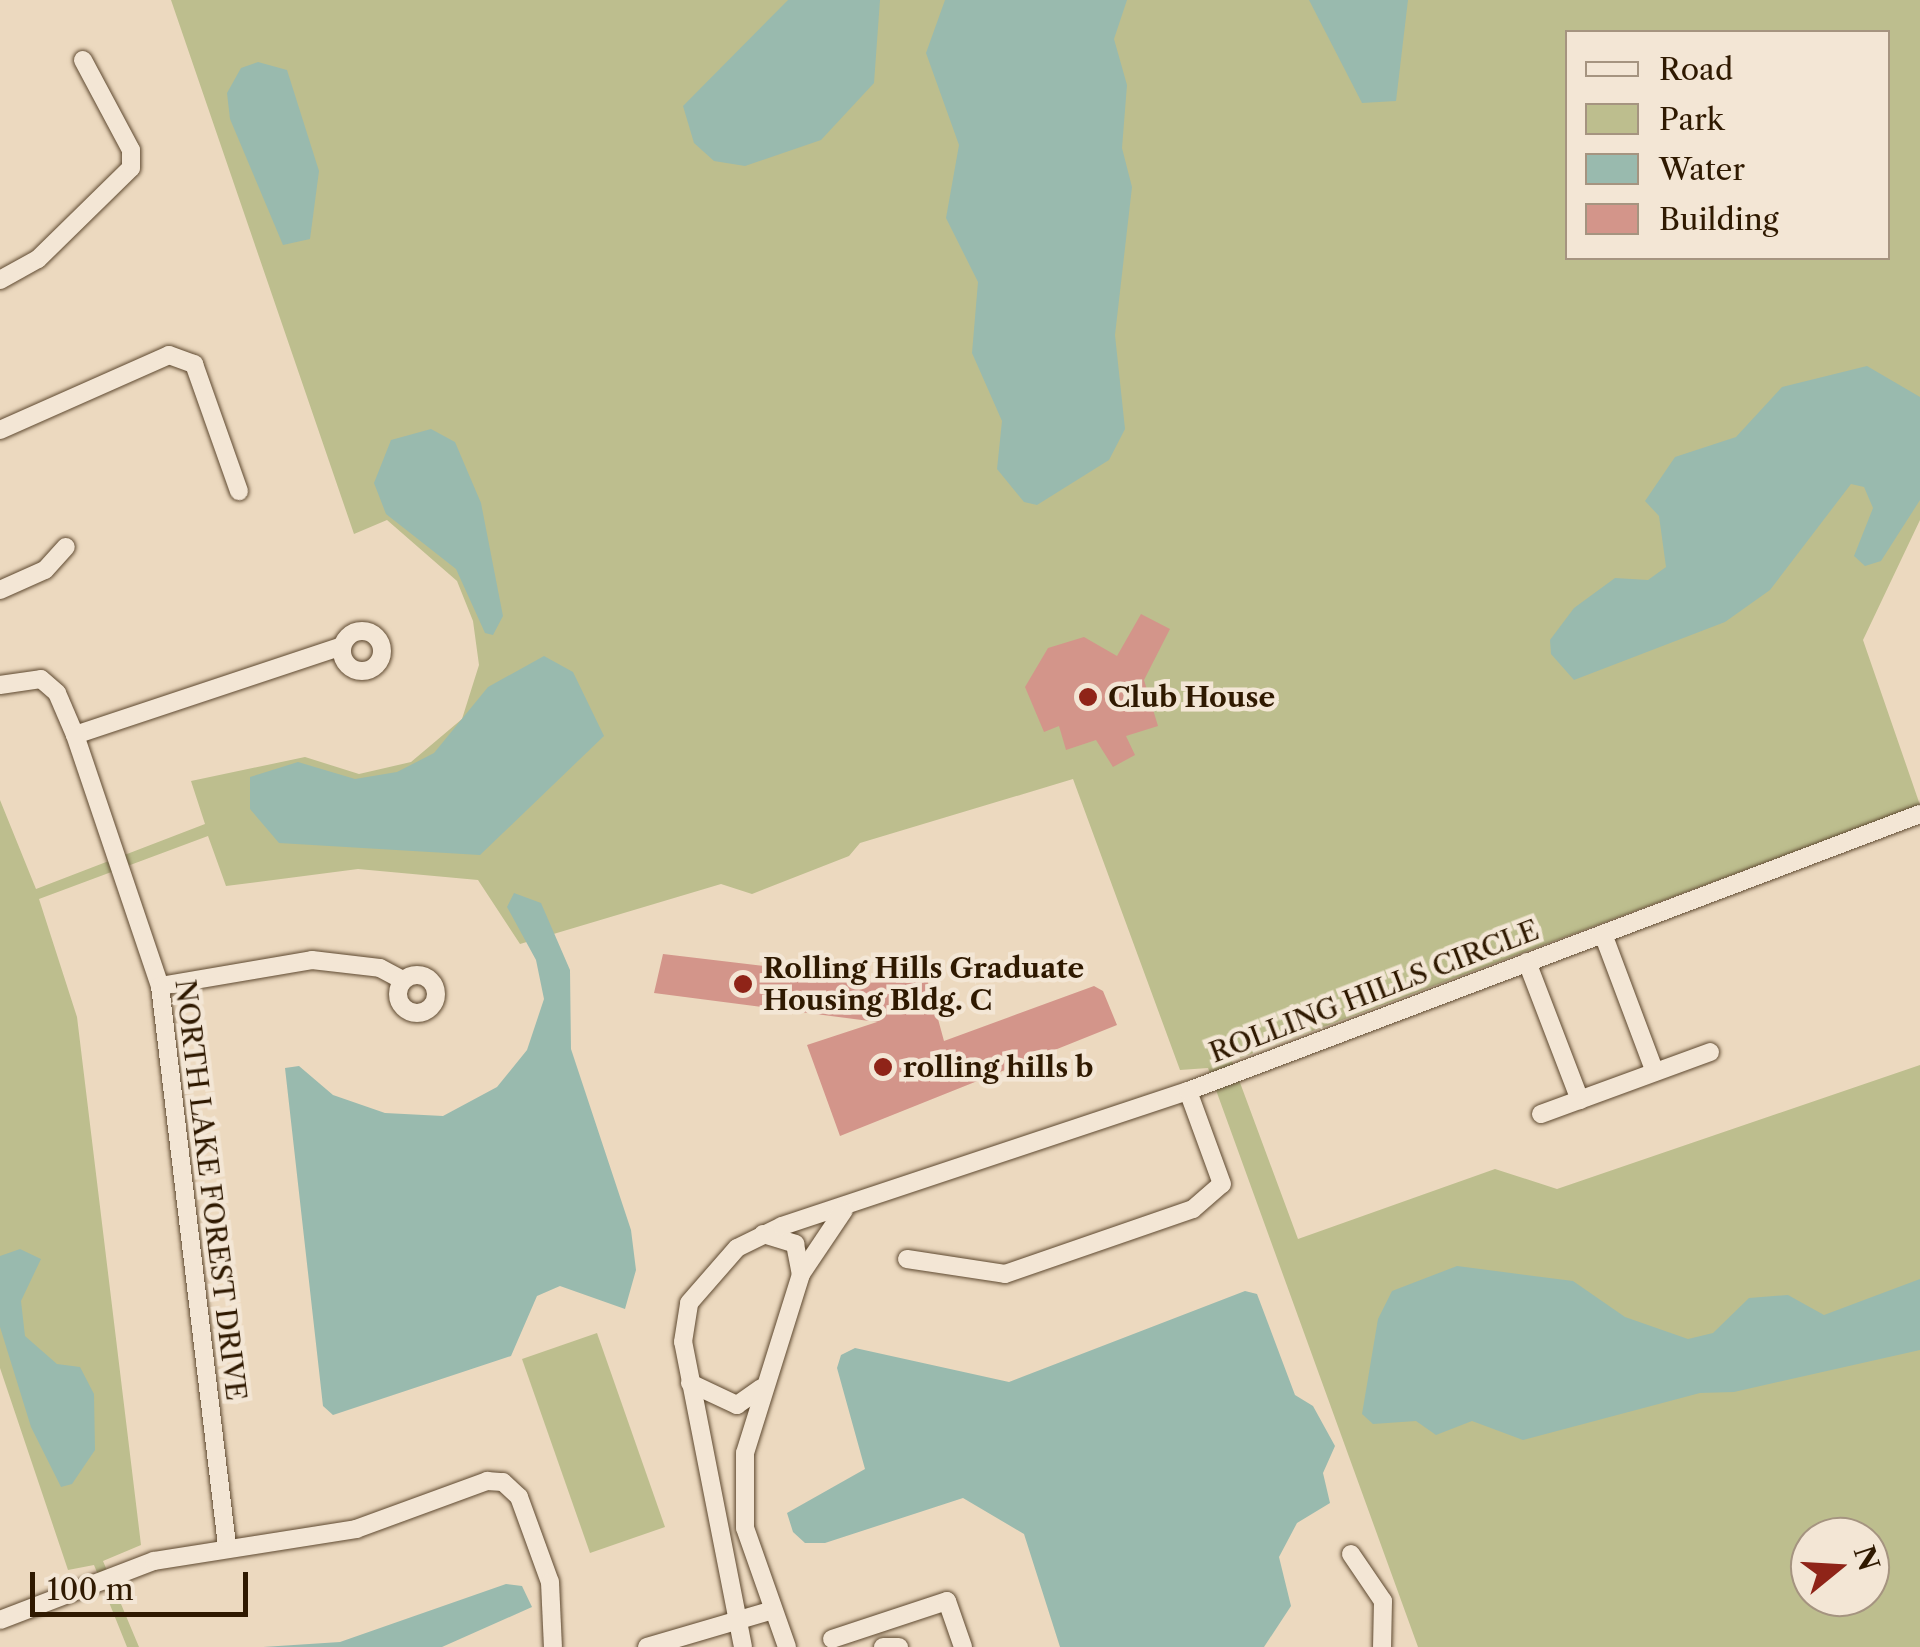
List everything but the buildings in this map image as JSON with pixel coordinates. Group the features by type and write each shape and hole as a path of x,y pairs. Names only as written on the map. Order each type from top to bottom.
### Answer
{"street":[{"path":"0,280 38,259 131,168 130,150 83,60"},
{"path":"0,430 169,354 194,364 239,491"},
{"path":"0,590 45,570 66,547"},
{"path":"74,735 342,646"},
{"name":"NORTH LAKE FOREST DRIVE","path":"0,685 41,679 58,692 160,986 227,1545"},
{"name":"ROLLING HILLS CIRCLE","path":"763,1234 844,1210 1188,1091 1920,814"},
{"path":"1603,934 1655,1072"},
{"path":"160,986 312,960 380,968 403,980"},
{"path":"1528,962 1580,1100"},
{"path":"1541,1114 1710,1052"},
{"path":"907,1259 1004,1274 1193,1209 1222,1184 1188,1091"},
{"path":"787,1647 754,1564 742,1494 763,1386 801,1274 844,1210"},
{"path":"742,1647 734,1619 720,1510 683,1342 689,1303 737,1248 763,1234 794,1244 801,1274"},
{"path":"690,1382 737,1405 763,1386"},
{"path":"0,1620 154,1562 227,1545 356,1529 504,1482 519,1497 550,1582 553,1647"},
{"path":"1351,1554 1383,1601 1382,1647"},
{"path":"832,1639 947,1601 957,1645"},
{"path":"646,1647 774,1610"},
{"path":"883,1647 899,1647"}],"green space":[{"path":"171,0 1920,0 1920,520 1863,640 1920,805 1232,1061 1298,1239 1495,1169 1557,1189 1920,1065 1920,1647 1418,1647 1208,1068 1180,1070 1073,779 860,843 849,856 752,894 721,884 520,944 478,880 358,869 226,886 208,836 39,899 77,1017 141,1545 103,1561 139,1647 127,1647 94,1565 68,1570 0,1368 0,800 36,889 205,824 191,781 305,757 359,774 411,762 462,719 479,665 473,621 457,581 387,520 354,534"},
{"path":"597,1333 665,1527 590,1553 522,1359"}],"water":[{"path":"788,0 880,0 874,83 821,140 745,166 714,161 694,143 683,106"},
{"path":"945,0 1127,0 1114,39 1127,85 1122,148 1132,187 1115,335 1125,429 1109,460 1037,505 1024,502 997,469 1002,421 972,353 978,282 946,218 959,145 926,53"},
{"path":"1309,0 1408,0 1396,101 1362,103"},
{"path":"258,62 287,70 319,171 310,239 283,245 230,119 227,93 241,68"},
{"path":"1867,366 1920,397 1920,500 1881,561 1865,566 1854,556 1873,508 1864,487 1851,484 1770,590 1725,622 1574,680 1551,654 1550,640 1574,608 1615,578 1648,580 1666,567 1659,516 1645,501 1675,457 1736,437 1782,387"},
{"path":"431,429 455,442 481,503 503,616 493,635 485,633 456,569 386,514 374,483 391,440"},
{"path":"544,656 573,672 604,736 480,855 279,843 250,809 250,777 298,762 355,779 397,772 434,753 488,687"},
{"path":"514,893 541,903 570,970 571,1049 631,1230 636,1270 625,1309 560,1286 537,1296 511,1356 333,1415 323,1406 285,1068 299,1066 333,1095 385,1113 443,1116 497,1087 527,1050 544,999 536,960 507,907"},
{"path":"20,1249 41,1259 21,1301 25,1336 57,1364 80,1367 94,1394 95,1450 72,1484 61,1487 31,1427 0,1327 0,1256"},
{"path":"1457,1266 1573,1281 1625,1317 1688,1339 1713,1333 1749,1298 1788,1295 1824,1315 1920,1279 1920,1350 1734,1392 1700,1393 1523,1440 1472,1421 1436,1435 1416,1421 1373,1424 1362,1414 1378,1319 1392,1291"},
{"path":"1245,1291 1257,1294 1295,1395 1313,1406 1335,1446 1323,1473 1330,1503 1297,1523 1279,1557 1291,1606 1264,1647 1060,1647 1024,1534 963,1498 825,1543 805,1543 793,1532 787,1513 865,1469 837,1368 841,1355 855,1348 1009,1382"},
{"path":"506,1584 522,1586 532,1607 442,1647 263,1647 340,1642"}],"place":[{"name":"Club House","path":"1088,697"},
{"name":"Rolling Hills Graduate Housing Bldg. C","path":"743,984"},
{"name":"rolling hills b","path":"883,1067"}]}
